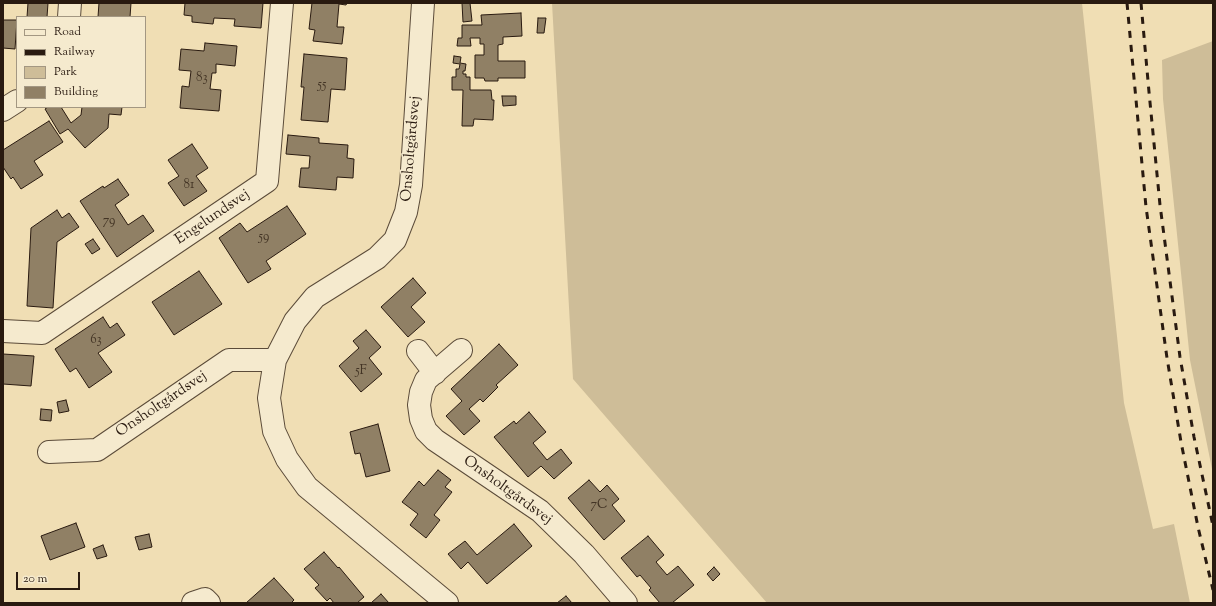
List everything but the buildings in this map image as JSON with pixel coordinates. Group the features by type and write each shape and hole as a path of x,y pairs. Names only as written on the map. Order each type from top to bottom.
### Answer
{"street":[{"path":"69,16 70,3"},
{"name":"Engelundsvej","path":"3,331 42,333 267,182 282,3"},
{"name":"Onsholtgårdsvej","path":"423,3 410,185 406,212 394,240 377,258 315,297 295,320 275,360 269,398 274,431 287,459 307,487 447,603"},
{"path":"3,110 16,102"},
{"name":"Onsholtgårdsvej","path":"461,350 426,380 421,392 420,406 421,419 426,431 435,440 540,511 584,554 626,603"},
{"path":"418,352 435,373"},
{"name":"Onsholtgårdsvej","path":"49,452 97,450 229,360 275,360"},
{"path":"193,603 205,598 209,603"}],"green space":[{"path":"552,3 1082,3 1124,403 1153,529 1174,524 1190,603 767,603 573,379"},
{"path":"1213,41 1213,474 1190,360 1163,99 1162,60"}],"railway":[{"path":"1127,3 1146,207 1167,358 1181,442 1198,527 1213,590"},
{"path":"1141,3 1160,205 1180,357 1194,437 1213,526"}]}
